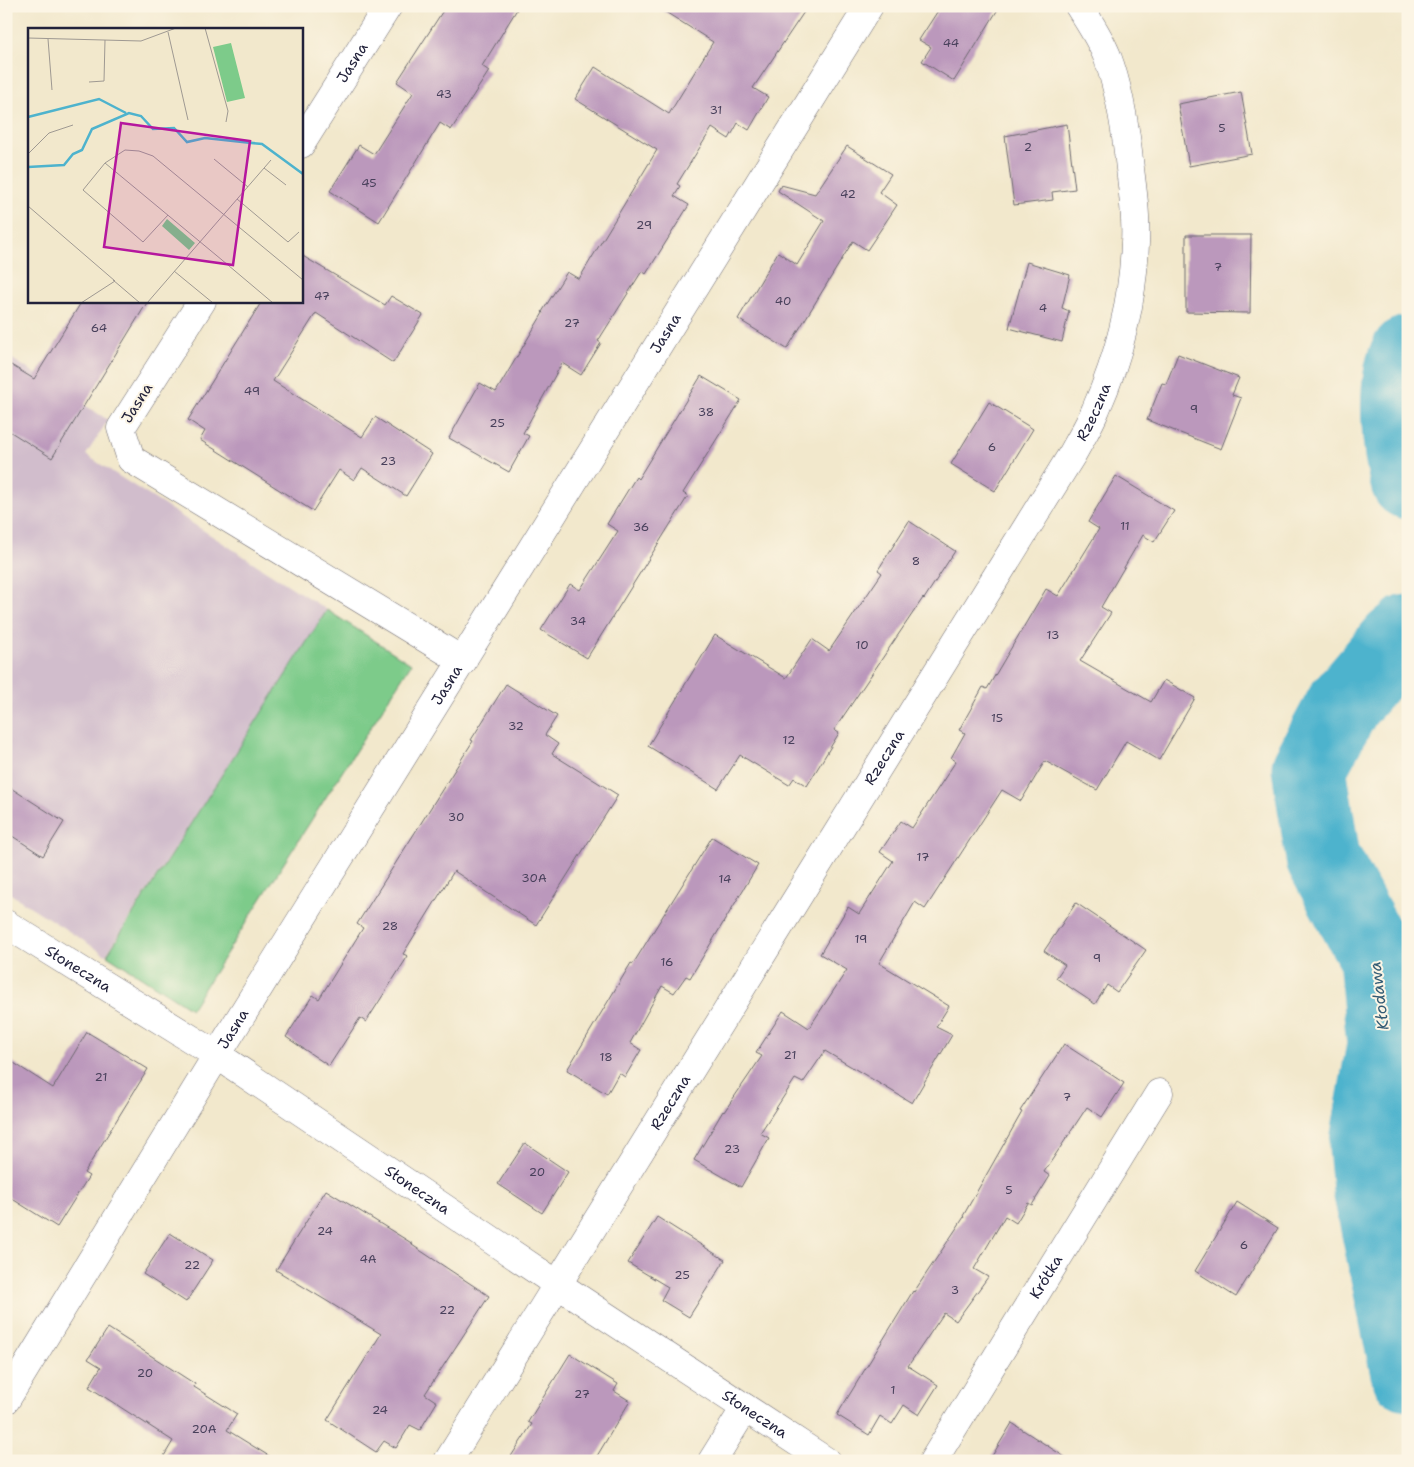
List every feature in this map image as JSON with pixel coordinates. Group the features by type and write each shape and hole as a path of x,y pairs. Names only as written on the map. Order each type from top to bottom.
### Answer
{"street":[{"name":"Jasna","path":"302,142 388,6"},
{"name":"Jasna","path":"6,1400 217,1055 869,6"},
{"name":"Rzeczna","path":"448,1461 1073,453 1096,410 1119,346 1131,292 1136,242 1133,192 1127,144 1116,86 1106,55 1079,6"},
{"name":"Jasna","path":"201,302 121,428 131,459 463,661"},
{"name":"Słoneczna","path":"6,924 217,1055 557,1284 826,1461"},
{"name":"Krótka","path":"933,1461 1159,1093"},
{"path":"712,1461 745,1408"}],"shaded area":[{"path":"6,355 108,420 86,455 327,610 106,955 6,891"}],"green space":[{"path":"327,610 411,664 191,1009 107,955"}],"building":[{"path":"446,6 519,6 482,66 489,71 451,130 440,123 379,222 330,191 359,145 374,154 413,93 397,82"},
{"path":"656,6 808,6 753,88 768,97 749,130 738,123 729,139 712,128 677,184 680,186 674,196 689,205 646,274 642,271 598,341 601,343 581,375 562,363 523,433 529,436 509,472 449,438 480,383 496,392 567,272 579,279 657,150 575,99 595,67 669,114 713,42"},
{"path":"941,6 1000,6 954,81 922,61 931,47 919,40"},
{"path":"1241,92 1252,154 1189,166 1178,104"},
{"path":"1067,124 1075,189 1052,192 1053,200 1014,205 1005,136"},
{"path":"847,146 891,174 879,192 897,205 867,250 853,241 787,349 738,319 778,252 797,265 824,221 778,191 781,185 815,194"},
{"path":"1186,235 1251,235 1250,313 1186,312"},
{"path":"302,256 385,305 391,296 423,315 393,363 316,313 273,381 362,437 375,417 432,454 406,496 362,468 354,480 339,470 313,511 200,440 205,431 188,420 261,302 302,302"},
{"path":"1027,262 1070,275 1062,308 1069,311 1062,342 1009,328"},
{"path":"81,302 147,302 52,458 6,429 6,362 34,379"},
{"path":"1178,354 1239,378 1232,395 1241,398 1221,449 1147,420 1162,383 1166,384"},
{"path":"701,376 741,400 683,493 688,496 587,658 541,630 570,584 580,590 618,531 607,524 636,477 638,479"},
{"path":"989,402 1033,429 995,491 951,464"},
{"path":"1116,476 1174,511 1154,542 1143,535 1101,607 1111,613 1080,661 1151,702 1164,680 1195,698 1159,760 1126,741 1097,790 1045,761 1021,801 1002,790 925,909 915,902 879,963 949,1006 936,1027 952,1035 912,1103 825,1051 803,1083 795,1079 760,1133 769,1138 741,1187 694,1160 723,1111 762,1056 756,1053 783,1011 809,1028 847,970 820,954 848,907 859,914 893,861 880,852 901,821 912,828 956,761 951,758 965,733 959,730 983,687 987,689 1046,589 1058,596 1099,529 1088,522"},
{"path":"909,521 955,551 834,730 839,733 807,786 794,778 789,785 740,755 718,789 648,746 715,635 786,678 812,639 829,651 882,573 878,570"},
{"path":"506,684 557,716 545,735 558,744 552,754 618,795 536,925 454,871 403,954 408,956 366,1022 360,1018 329,1066 286,1037 313,995 319,999 363,928 357,924 473,741 471,740"},
{"path":"6,785 64,822 43,856 6,832"},
{"path":"712,837 758,865 690,978 686,976 674,993 662,986 630,1043 641,1050 625,1077 619,1073 607,1094 567,1070 631,963 633,964"},
{"path":"1076,903 1146,950 1117,992 1107,985 1095,1004 1056,978 1065,965 1044,951"},
{"path":"87,1032 148,1069 84,1173 89,1176 57,1227 6,1195 6,1058 53,1088"},
{"path":"1064,1044 1124,1083 1102,1117 1087,1107 1044,1172 1050,1176 1032,1205 1028,1203 1016,1223 1005,1216 974,1269 988,1277 956,1321 944,1313 908,1366 938,1385 919,1415 904,1405 892,1424 880,1416 869,1435 837,1415 913,1291 964,1217 1022,1112 1020,1111"},
{"path":"525,1143 568,1172 542,1213 498,1184"},
{"path":"326,1190 413,1244 489,1296 425,1394 437,1402 420,1430 410,1425 396,1448 384,1441 376,1452 327,1420 381,1334 276,1270"},
{"path":"1237,1202 1278,1228 1236,1297 1195,1271"},
{"path":"657,1217 725,1260 689,1317 661,1300 668,1287 628,1263"},
{"path":"170,1233 213,1260 186,1302 143,1274"},
{"path":"108,1328 195,1384 194,1387 237,1414 227,1430 277,1461 161,1461 173,1441 89,1387 101,1367 88,1359"},
{"path":"570,1354 618,1384 614,1391 630,1401 594,1461 508,1461 532,1424 528,1422"},
{"path":"1012,1423 1071,1461 989,1461"}],"waterway":[{"name":"Kłodawa","path":"1408,353 1403,366 1399,398 1400,435 1408,482"},
{"name":"Kłodawa","path":"1408,632 1395,643 1344,703 1309,768 1323,858 1376,957 1384,1045 1366,1148 1370,1189 1408,1373"}]}
